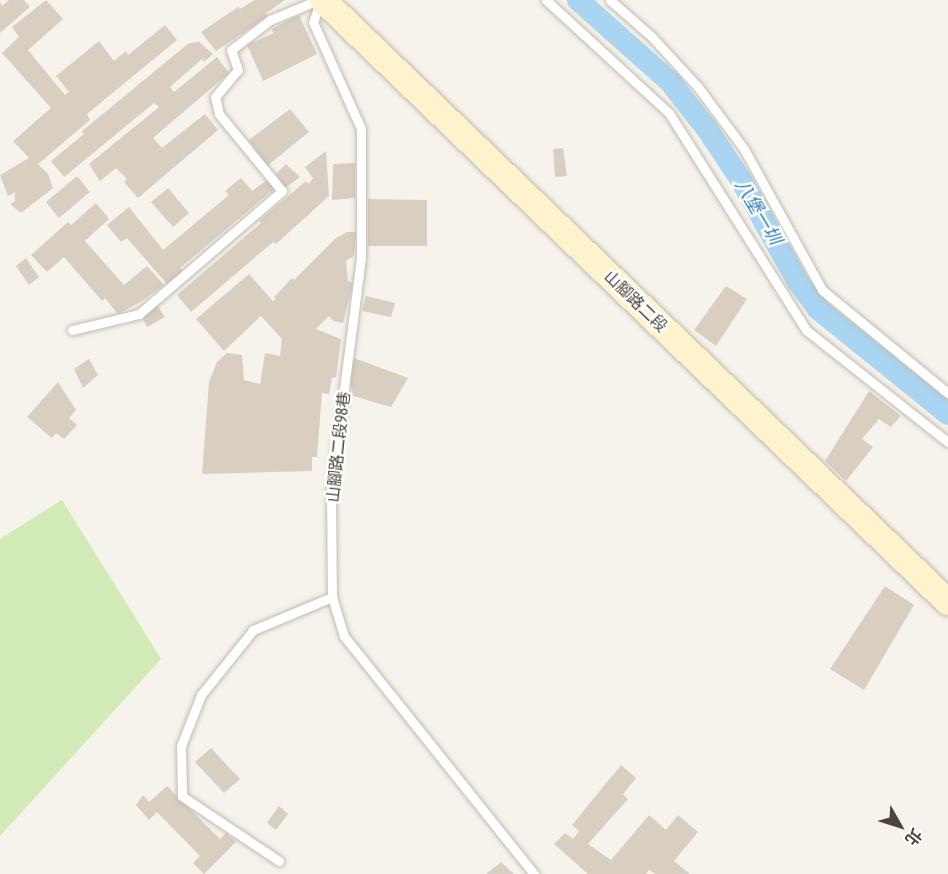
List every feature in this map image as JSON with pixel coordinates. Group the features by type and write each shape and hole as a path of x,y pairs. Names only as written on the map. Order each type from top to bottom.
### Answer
{"main road":[{"name":"山腳路二段","path":"321,0 948,602"}],"lane":[{"path":"72,330 139,314 282,191 219,114 215,97 238,70 231,51 270,20 321,0"},
{"name":"山腳路二段98巷","path":"321,0 313,22 361,129 361,258 331,490 332,597 344,636 534,874"},
{"path":"546,0 669,113 806,330 948,442"},
{"path":"610,0 651,36 698,87 738,140 822,290 948,393"},
{"path":"279,861 182,796 181,746 201,694 253,630 332,597"}],"green space":[{"path":"62,500 161,659 0,836 0,539"}],"building":[{"path":"9,0 24,0 30,7 0,33 0,2 2,6"},
{"path":"46,0 63,19 28,50 65,95 69,92 56,76 99,41 114,61 126,51 128,55 165,25 177,40 87,114 90,120 38,164 48,174 53,188 21,213 10,204 15,201 15,192 8,196 0,175 29,158 13,141 51,108 2,53 19,37 12,27"},
{"path":"255,0 285,0 266,13 268,16 216,51 201,32 238,7 240,9"},
{"path":"299,15 317,54 263,81 247,45 274,33 271,29"},
{"path":"199,42 213,54 204,62 202,59 170,87 174,92 217,57 229,73 153,138 162,148 205,114 218,130 138,198 124,182 127,179 116,168 100,181 89,164 159,107 154,103 64,177 51,161 84,134 82,131 189,43"},
{"path":"290,109 309,132 267,166 249,140"},
{"path":"563,148 567,176 555,177 553,149"},
{"path":"326,151 329,196 276,244 273,242 191,312 177,295 306,181 309,184 313,178 305,167"},
{"path":"355,163 355,198 332,200 333,164"},
{"path":"286,164 300,177 285,188 276,174"},
{"path":"77,176 90,192 59,218 46,202"},
{"path":"241,178 252,191 267,180 274,189 180,268 183,271 167,284 127,238 121,242 107,225 129,207 163,250 229,195 225,191"},
{"path":"168,188 189,213 173,227 151,202"},
{"path":"368,199 427,200 427,246 368,246"},
{"path":"96,203 109,219 85,241 124,285 147,266 164,285 142,301 118,314 105,298 102,301 64,257 47,272 31,255 68,222 71,225"},
{"path":"347,232 356,232 354,256 346,261 348,281 353,283 343,323 334,321 329,316 316,329 341,339 336,377 332,378 329,394 322,393 317,457 312,457 312,471 202,474 209,382 217,362 227,353 242,355 244,380 260,384 265,353 280,356 282,339 261,316 224,351 196,319 249,274 273,301 292,278 294,280 336,238"},
{"path":"26,258 39,277 29,285 16,266"},
{"path":"726,286 747,299 716,346 694,330"},
{"path":"366,296 395,303 391,317 362,311"},
{"path":"157,305 165,317 147,327 141,315"},
{"path":"354,358 408,378 391,407 353,396 350,379"},
{"path":"89,359 98,375 83,388 74,369"},
{"path":"58,382 76,410 69,418 77,425 64,439 56,433 52,438 27,417"},
{"path":"869,391 901,416 891,427 879,419 862,439 873,447 846,481 825,461"},
{"path":"885,586 914,605 864,690 830,669"},
{"path":"211,748 240,779 224,793 195,762"},
{"path":"621,765 636,778 623,794 628,799 588,844 611,860 649,815 666,830 678,815 698,832 674,861 690,874 656,874 649,870 646,874 588,874 554,844 565,833 573,839 579,831 572,825"},
{"path":"167,786 220,839 226,833 236,842 204,874 193,863 200,856 157,812 149,820 136,805 143,795 149,802"},
{"path":"279,806 288,814 276,830 267,823"},
{"path":"501,862 514,874 486,874"}],"waterway":[{"name":"八堡一圳","path":"578,0 671,83 707,129 741,180 798,282 818,309 948,414"}]}
